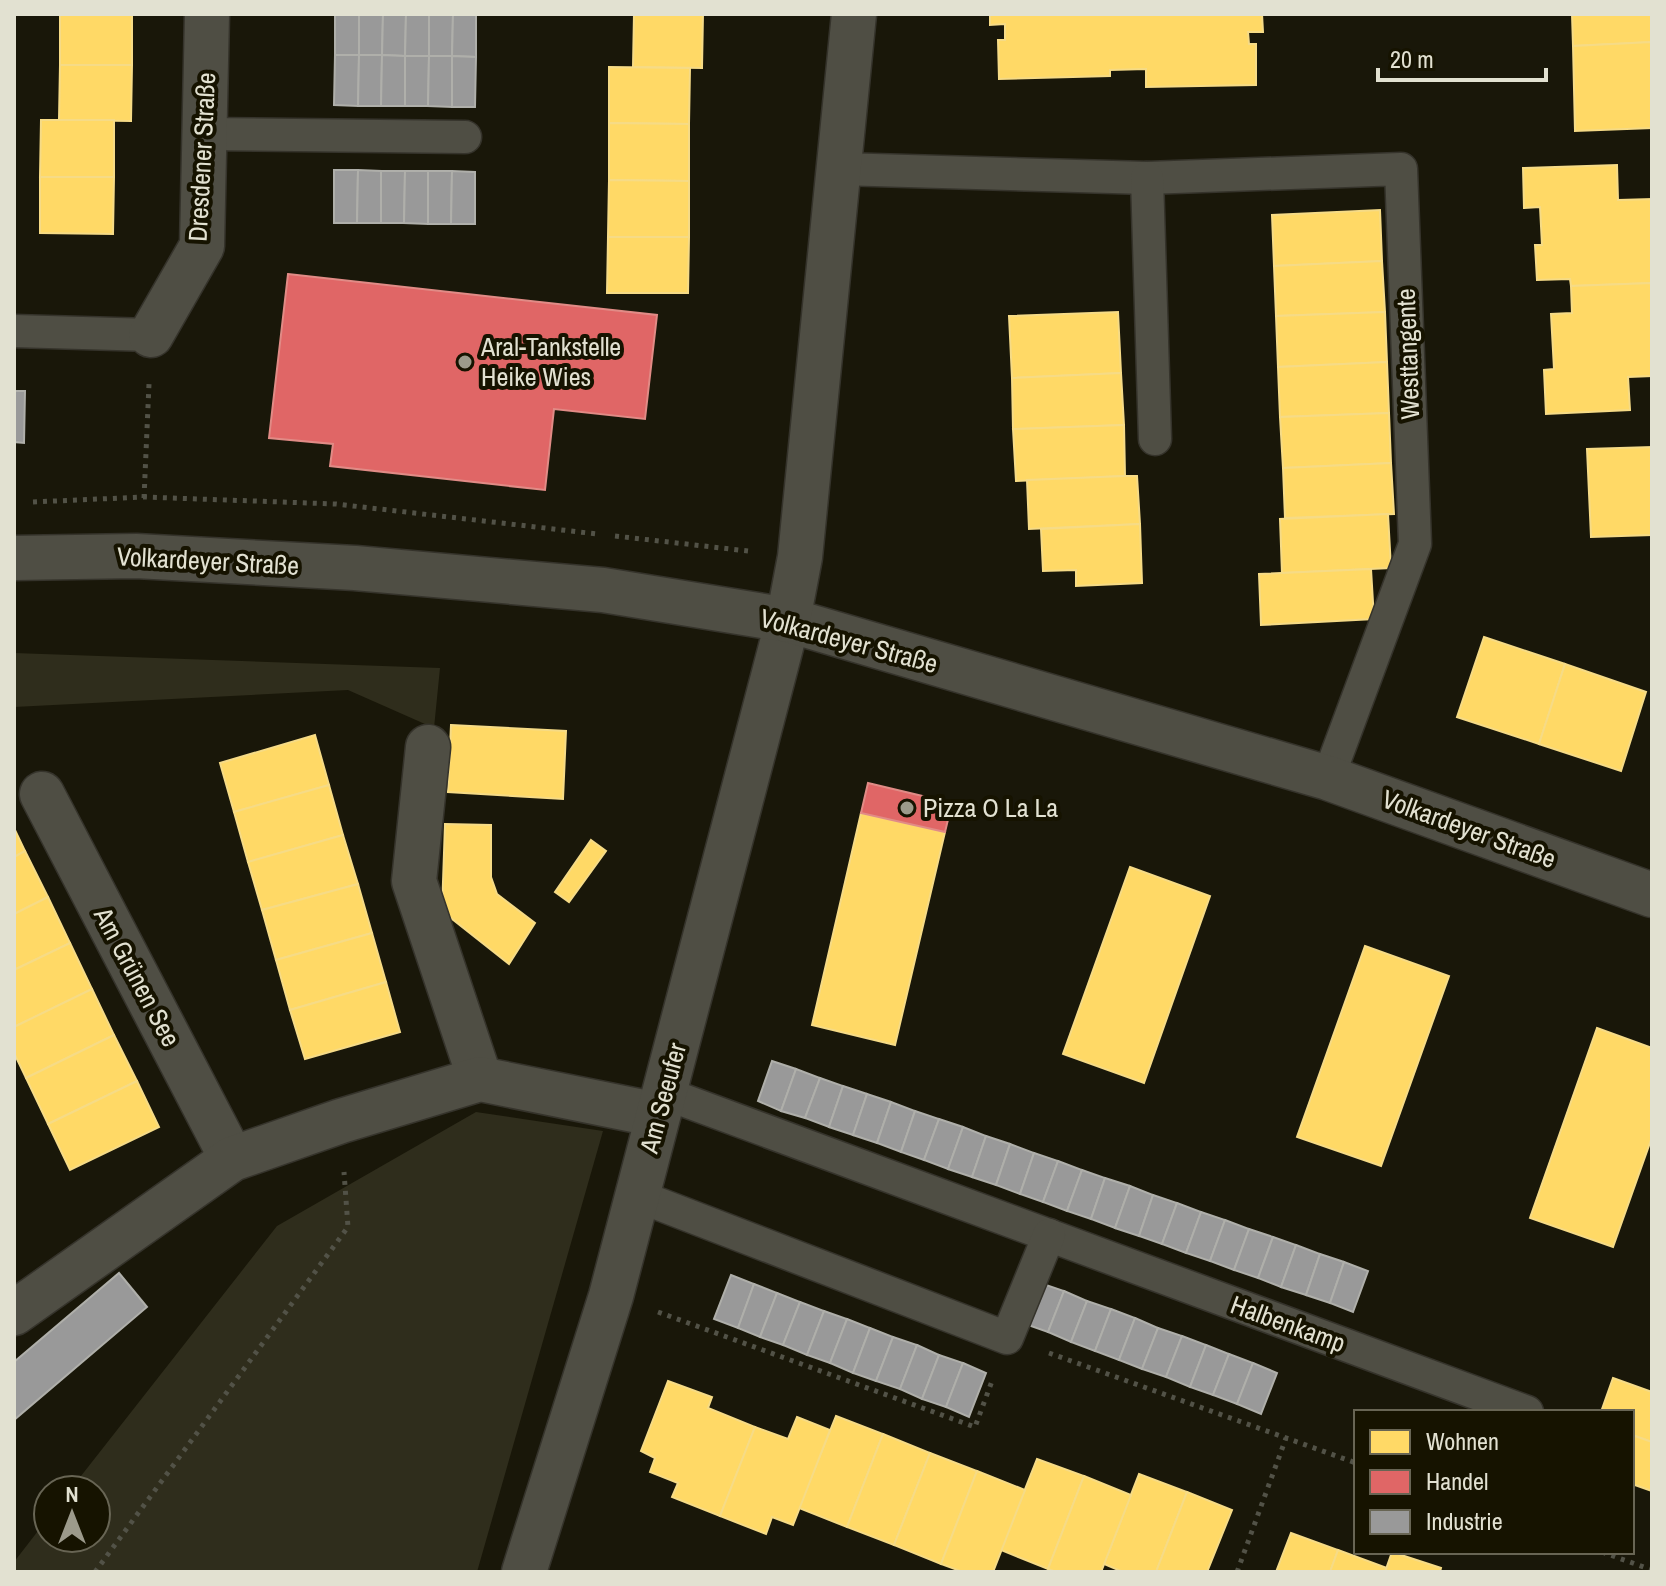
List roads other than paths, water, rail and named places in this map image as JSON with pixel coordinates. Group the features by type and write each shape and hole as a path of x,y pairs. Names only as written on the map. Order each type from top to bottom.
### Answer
{"street":[{"name":"Dresdener Straße","path":"151,335 202,246 207,14"},
{"path":"788,620 800,557 854,14"},
{"name":"Volkardeyer Straße","path":"14,558 136,556 355,568 603,590 788,620 1328,778 1651,891"},
{"name":"Am Seeufer","path":"538,1568 788,620"},
{"path":"428,747 414,881 480,1079"},
{"name":"Am Grünen See","path":"42,794 232,1159"},
{"path":"14,1313 232,1159 341,1121 480,1079 661,1104"}],"lane":[{"path":"205,134 465,137"},
{"name":"Westtangente","path":"840,169 1147,178 1401,169 1415,544 1328,778"},
{"path":"1147,178 1155,439"},
{"path":"14,331 151,335"},
{"name":"Halbenkamp","path":"661,1104 1049,1235 1522,1410"},
{"path":"638,1196 1007,1338 1049,1235"}],"place":[{"name":"Aral-Tankstelle Heike Wies","path":"465,362"},
{"name":"Pizza O La La","path":"907,808"}]}
